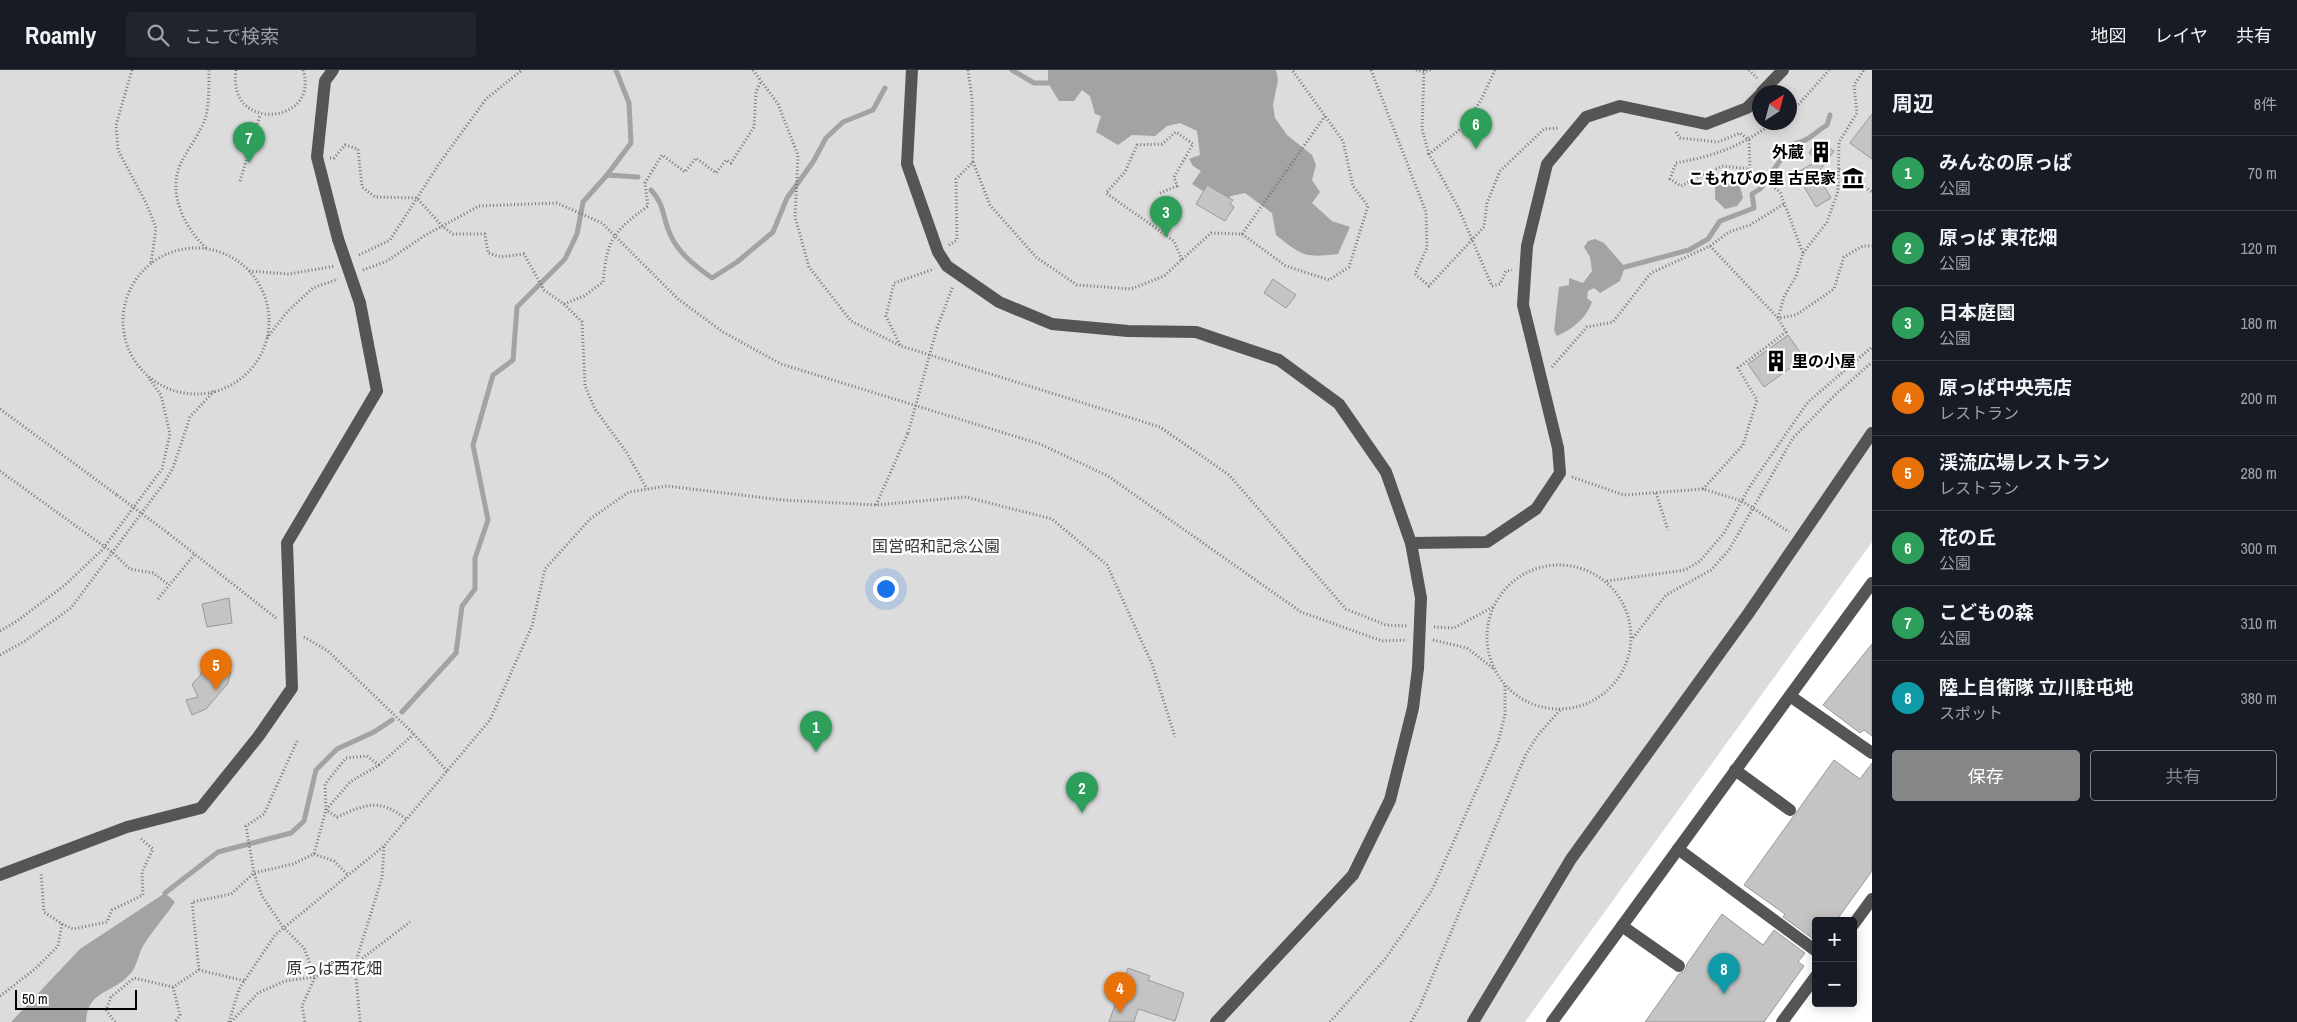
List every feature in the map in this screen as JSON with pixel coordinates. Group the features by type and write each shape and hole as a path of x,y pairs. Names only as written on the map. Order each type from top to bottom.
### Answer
{"street":[{"path":"0,875 127,827 201,808 258,737 292,688 292,631 287,543 376,391 360,303 338,239 316,157 325,81 333,70"},
{"path":"912,70 907,164 938,252 947,266 957,275 999,302 1052,324 1128,331 1196,332 1279,360 1339,404 1386,472 1411,543 1420,598 1418,668 1413,708 1390,800 1353,875 1216,1022"},
{"path":"1769,85 1783,70"},
{"path":"1411,543 1487,542 1536,509 1560,473 1558,448 1523,305 1527,246 1547,164 1586,117 1620,106 1706,124 1747,108 1752,103"},
{"path":"1473,1022 1572,859 1800,539 1872,433"},
{"path":"1552,1022 1872,583"},
{"path":"1790,696 1872,754"},
{"path":"1736,770 1790,810"},
{"path":"1678,850 1812,948"},
{"path":"1857,919 1872,899"},
{"path":"1622,926 1679,966"},
{"path":"1782,1022 1812,981"}],"path":[{"path":"132,70 116,125 118,150 146,203 156,228 150,264"},
{"path":"206,249 192,235 180,210 175,186 180,164 206,117 209,70"},
{"path":"236,70 234,84 242,103 260,115 282,114 300,102 307,81 303,70"},
{"path":"355,257 390,240 486,100 522,70"},
{"path":"753,70 778,104 798,155 795,217 809,267 851,321 900,346 1160,426 1229,475 1346,609 1386,625 1415,626"},
{"path":"968,70 972,98 974,162 990,205 1036,257 1077,285 1131,290 1164,276 1211,233 1242,234 1286,266 1329,280 1349,267 1368,206 1353,186 1343,142 1292,70"},
{"path":"1371,70 1426,212 1427,248 1415,274 1429,286 1484,227 1487,203 1500,171 1544,129 1578,128"},
{"path":"1416,70 1431,70"},
{"path":"1429,154 1462,127 1481,100 1495,70"},
{"path":"1797,105 1829,70"},
{"path":"1778,318 1784,297 1796,276 1803,253 1827,222 1838,191 1840,142 1857,113 1854,85 1864,70"},
{"path":"1424,71 1422,129 1429,154 1473,238 1492,286 1500,284 1506,270 1525,269"},
{"path":"564,304 584,296 603,282 606,252 614,235 648,206 645,183 662,154 685,172 696,158 716,173 726,160 732,163 754,127 756,92 761,81"},
{"path":"240,181 260,115"},
{"path":"1242,234 1325,116"},
{"path":"1763,130 1749,140 1711,157 1676,164 1670,179 1681,186 1722,166 1750,169 1780,192 1803,253"},
{"path":"1160,193 1176,186 1174,177 1193,144 1176,132 1162,144 1137,145 1125,172 1106,193 1174,241 1182,260"},
{"path":"1749,140 1750,169"},
{"path":"316,157 334,158 345,145 358,149 362,187 376,197 417,198 442,226 453,234 485,234 488,253 501,258 524,254 544,290 564,304 582,322 585,386 595,409 627,453 647,489"},
{"path":"938,252 957,240 956,179 974,162"},
{"path":"1839,169 1872,192"},
{"path":"359,271 387,261 442,226 479,206 557,202 602,223 678,299 723,332 781,364 1040,444 1108,476 1301,612 1382,641 1409,640"},
{"path":"1541,379 1587,327 1612,322 1651,273 1710,246 1729,232 1750,225 1784,204"},
{"path":"1703,489 1743,444 1756,400 1738,368 1786,332 1778,318 1710,246"},
{"path":"1778,318 1796,315 1834,289 1844,257 1863,246 1872,246"},
{"path":"0,631 17,621 65,585 104,546 162,469 170,434 165,408 161,395 130,351 125,338 124,310 133,284 150,264 171,252 183,249 206,249 229,256 249,271 264,295 268,309 267,338"},
{"path":"249,271 290,274 337,266"},
{"path":"900,346 886,316 894,283 947,266"},
{"path":"876,505 908,433 937,328 957,275"},
{"path":"146,373 157,382 178,391 200,393 214,391 232,383 248,372 256,362 267,338 287,312 313,288 340,278"},
{"path":"1606,581 1685,570 1700,561 1724,533 1742,501 1808,402 1872,346"},
{"path":"1632,639 1666,595 1711,570 1729,550 1793,438 1835,395 1872,362"},
{"path":"0,655 25,641 71,608 173,468 190,417 214,391"},
{"path":"0,409 168,533 292,631 328,651 414,734 447,771"},
{"path":"0,471 112,552 130,569 153,573 170,585"},
{"path":"1560,473 1624,495 1703,489 1742,501 1800,539"},
{"path":"230,1022 239,989 283,927 384,846 490,720 532,626 545,569 590,519 629,492 668,486 782,500 876,505 966,497 1052,519 1107,565 1152,664 1175,738"},
{"path":"1656,493 1668,530"},
{"path":"158,599 194,555"},
{"path":"1427,638 1467,648 1494,669 1505,685 1530,703 1561,709 1592,701 1610,688 1628,661 1632,639 1630,621 1624,603 1606,581 1576,566 1565,564 1532,569 1513,580 1493,607 1487,627 1487,638 1494,669"},
{"path":"1425,626 1454,628 1493,607"},
{"path":"1330,1022 1386,958 1432,890 1498,742 1505,715 1505,685"},
{"path":"1411,1022 1420,1006 1526,754 1538,735 1561,709"},
{"path":"326,810 350,782 379,765 414,734"},
{"path":"298,741 264,814 246,826 254,873 262,896 283,927 304,948 315,977 302,1006 306,1022"},
{"path":"314,854 326,810 324,784 346,758 367,756 379,765"},
{"path":"326,810 337,817 363,805 391,808 406,819"},
{"path":"40,860 44,912 73,929 107,922 112,910 143,895 142,872 153,849 127,827"},
{"path":"360,1022 355,964 382,878 384,846"},
{"path":"199,970 192,902 231,894 254,873 293,864 314,854 334,861 348,875"},
{"path":"230,1022 258,993 285,981 315,977 355,964 410,922"},
{"path":"0,996 1,990 35,969 58,946 62,924"},
{"path":"115,1022 106,1010 111,997 134,978 173,987 199,970 245,981"},
{"path":"173,987 180,1015 175,1022"}],"green space":[{"name":"国営昭和記念公園","path":"0,70 1872,70 1872,542 1525,1022 0,1022"}],"shaded area":[{"path":"1048,70 1276,70 1278,80 1273,105 1275,118 1287,135 1312,155 1316,165 1312,180 1320,192 1312,203 1332,221 1350,227 1338,254 1318,256 1298,251 1276,235 1272,213 1245,193 1231,196 1223,204 1192,184 1201,171 1193,166 1189,159 1200,155 1197,131 1180,123 1167,126 1155,136 1132,135 1118,145 1096,132 1101,116 1095,114 1090,96 1082,90 1074,101 1059,101 1048,83"},
{"path":"1729,182 1740,186 1743,198 1737,206 1725,209 1715,199 1715,186"},
{"path":"1595,239 1604,243 1625,267 1620,281 1600,293 1594,288 1588,291 1587,298 1592,302 1586,313 1573,327 1557,336 1554,331 1559,287 1569,285 1569,278 1583,283 1592,271 1590,257 1584,247 1588,241"},
{"path":"165,893 175,902 143,946 132,971 123,980 96,998 91,1004 87,1012 86,1022 11,1022 80,949"}],"building":[{"path":"1872,114 1872,159 1850,143"},
{"path":"1817,140 1834,151 1817,174 1831,198 1816,207 1796,173 1819,160 1809,153"},
{"path":"1207,185 1233,200 1230,204 1234,207 1225,221 1196,204"},
{"path":"1273,279 1296,295 1286,308 1264,293"},
{"name":"里の小屋","path":"1788,335 1804,358 1764,387 1748,364"},
{"path":"229,598 232,623 207,627 202,604"},
{"path":"1872,644 1872,736 1864,730 1860,733 1823,705"},
{"path":"223,662 225,670 231,672 228,683 206,709 192,715 186,700 198,697 192,684 200,676 204,665"},
{"path":"1834,760 1860,779 1872,763 1872,871 1839,917 1812,917 1812,938 1783,917 1785,914 1744,885"},
{"path":"1722,914 1763,945 1774,930 1805,953 1798,962 1804,966 1764,1022 1645,1022 1679,974 1685,971 1687,964"},
{"path":"1128,968 1150,976 1148,980 1184,993 1175,1021 1138,1009 1134,1022 1109,1022"}],"waterway":[{"path":"607,175 631,143 629,103 616,70"},
{"path":"1012,70 1034,83 1048,83"},
{"path":"651,190 661,204 668,229 676,245 692,263 712,278 737,262 773,232 787,198 813,162 826,138 843,122 873,110 885,88"},
{"path":"1625,267 1689,250 1708,239 1720,221 1754,208 1752,194 1760,189 1792,144 1807,139 1827,125 1830,115"},
{"path":"402,712 456,653 462,606 475,589 475,558 488,520 473,445 493,375 513,360 517,307 565,259 577,234 583,202 607,175 638,177"},
{"path":"165,893 218,852 291,833 304,821 316,770 337,749 374,732 392,720"}],"place":[{"name":"花の丘","path":"1476,149"},
{"name":"外蔵","path":"1821,152"},
{"name":"こどもの森","path":"249,163"},
{"name":"こもれびの里 古民家","path":"1853,178"},
{"name":"日本庭園","path":"1166,237"},
{"name":"里の小屋","path":"1776,361"},
{"name":"渓流広場レストラン","path":"216,690"},
{"name":"みんなの原っぱ","path":"816,752"},
{"name":"原っぱ 東花畑","path":"1082,813"},
{"name":"陸上自衛隊 立川駐屯地","path":"1724,994"},
{"name":"原っぱ中央売店","path":"1120,1013"}],"park label":[{"name":"原っぱ西花畑","path":"334,968"}]}
